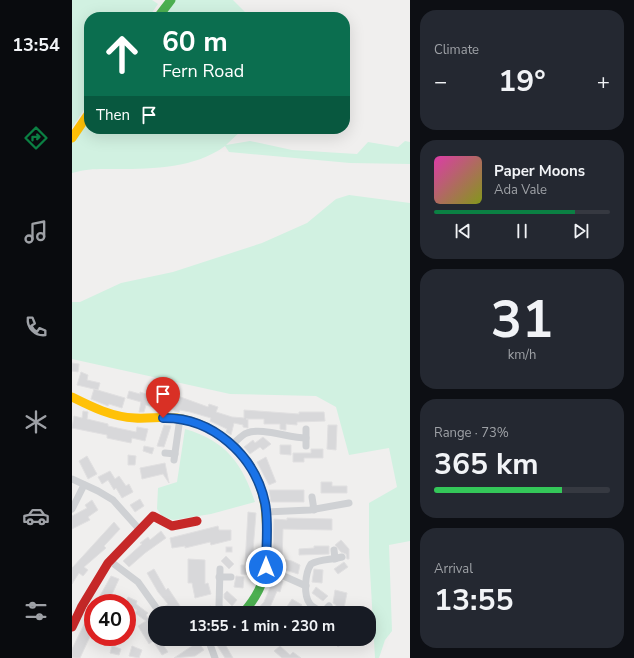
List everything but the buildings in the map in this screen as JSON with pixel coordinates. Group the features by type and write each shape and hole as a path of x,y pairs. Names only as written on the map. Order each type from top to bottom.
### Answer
{"street":[{"path":"162,12 171,0"},
{"path":"72,138 84,120"},
{"path":"72,397 98,410 124,418 180,418 197,423 215,431 248,461 261,488 266,512 265,572 260,592 249,606"},
{"path":"165,453 174,457 180,418"},
{"path":"232,445 243,435 255,430 297,438 306,442 306,430"},
{"path":"72,479 98,490 113,500 139,529"},
{"path":"72,510 84,485"},
{"path":"312,497 314,510"},
{"path":"266,512 314,510 348,503"},
{"path":"72,627 82,606 110,561 153,516 172,526 197,521"},
{"path":"311,606 308,601 306,586 307,572 311,564 316,561 338,558 334,550"},
{"path":"110,561 138,582 155,606"},
{"path":"219,606 220,569"},
{"path":"265,572 279,574 306,586"},
{"path":"219,577 231,577"},
{"path":"211,646 215,658"}],"green space":[{"path":"72,0 152,0 158,4 152,12 84,12 84,110 72,128"},
{"path":"175,0 233,0 245,12 166,12"},
{"path":"84,126 84,134 238,134 226,145 250,141 292,150 357,154 368,142 398,147 405,141 410,142 410,164 350,163 229,152 225,146 201,159 174,166 160,168 95,169 72,173 72,142"},
{"path":"349,195 410,203 410,541 389,545 392,631 385,640 379,658 375,658 376,606 372,606 369,553 369,503 397,487 389,448 349,455 336,407 316,396 230,394 72,359 72,302 80,302 121,283 173,272 262,243 307,223 336,199"},
{"path":"185,429 211,440 222,447 230,455 244,476 255,502 211,514 173,520 162,516 157,509 158,488 177,482"}],"traffic: fast":[{"path":"162,12 171,0"},
{"path":"249,606 259,590 266,564"}],"traffic: slow":[{"path":"72,138 84,120"},
{"path":"72,397 95,408 118,416 140,418 172,417 192,422 221,436 233,446 244,458 260,485 266,516 266,564"}],"traffic: jam":[{"path":"72,627 82,606 108,563 153,516 172,526 197,521"}],"route":[{"path":"163,418 177,418 197,423 215,431 236,448 248,461 261,488 265,504 266,567"}]}
